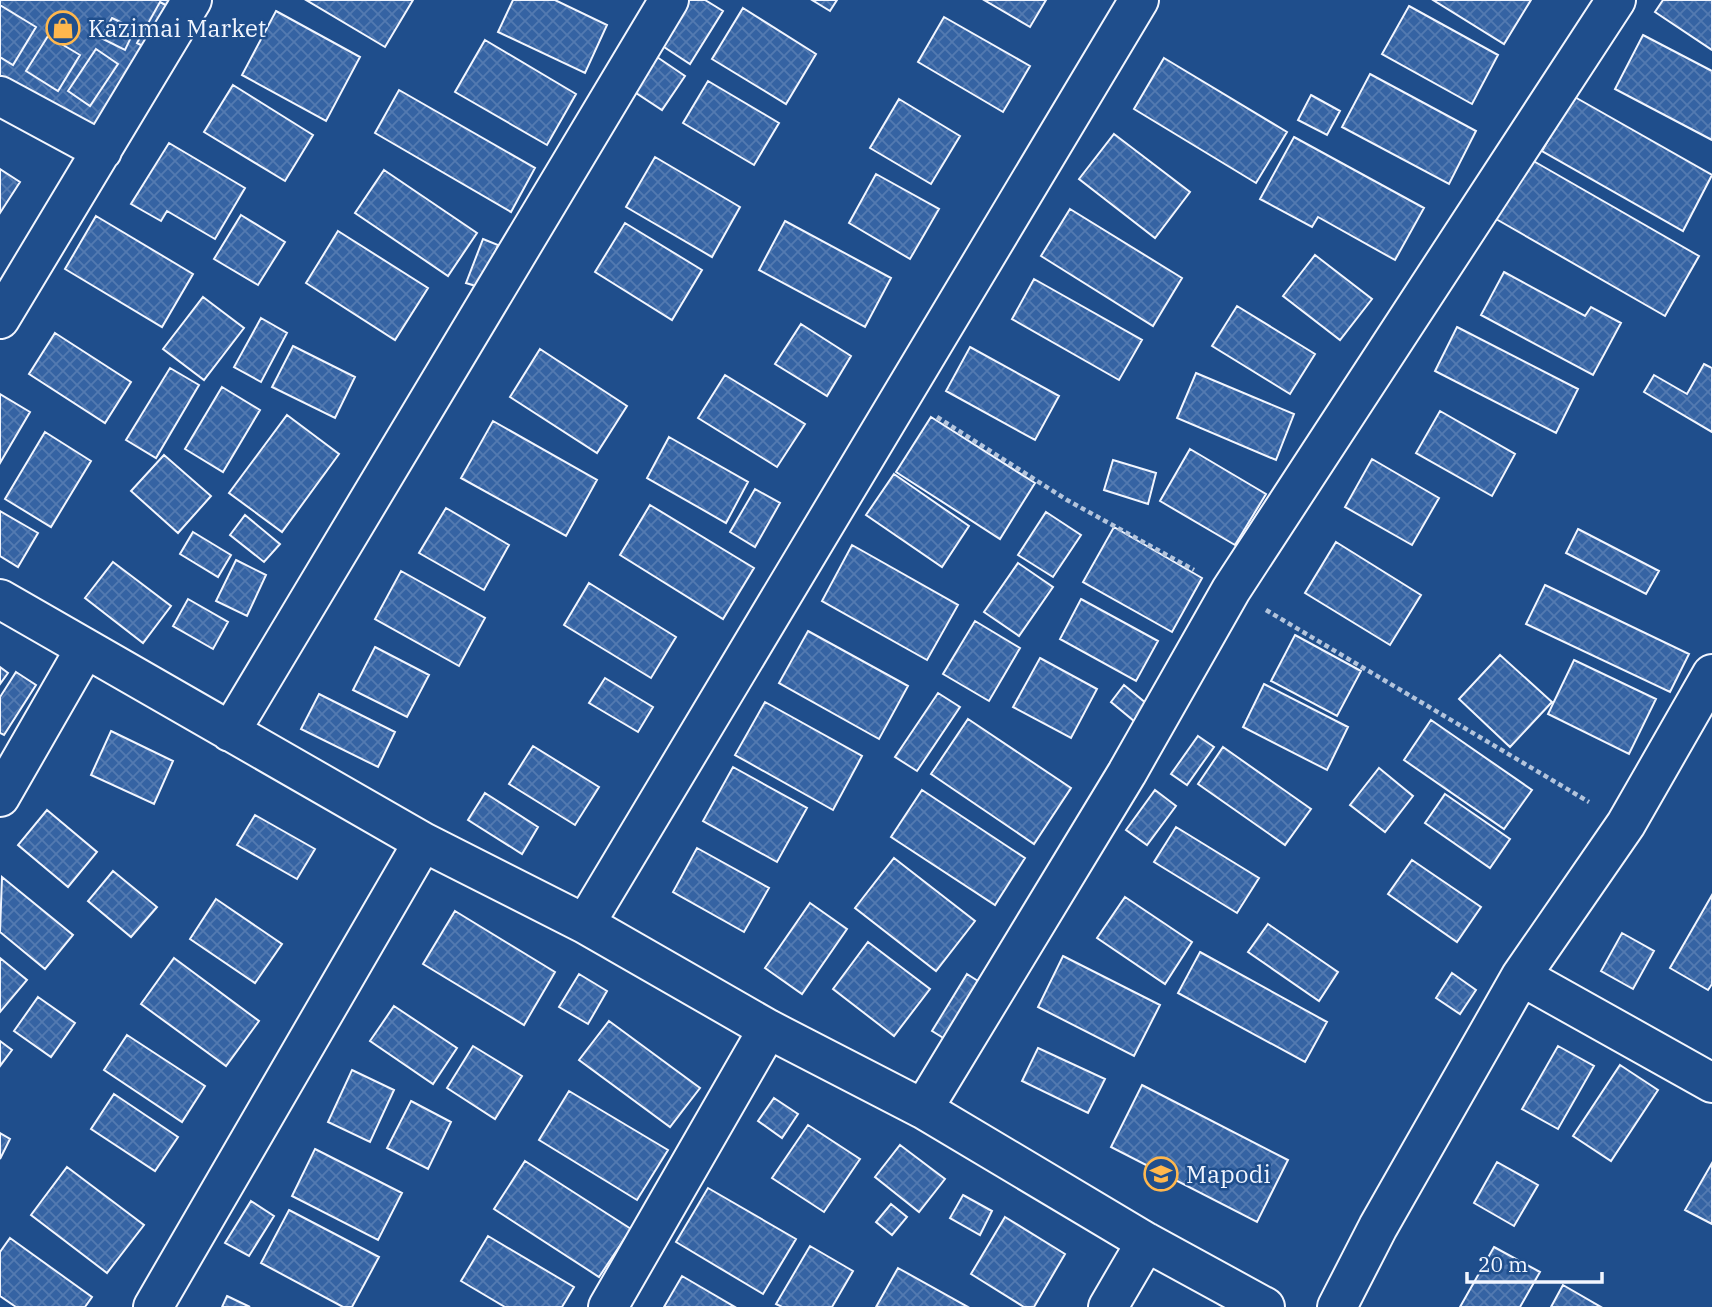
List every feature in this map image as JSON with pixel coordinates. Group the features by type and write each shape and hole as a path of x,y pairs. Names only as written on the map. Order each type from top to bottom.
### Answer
{"street":[{"path":"0,319 192,0"},
{"path":"230,732 669,0"},
{"path":"585,924 1139,0"},
{"path":"923,1109 1127,772 1231,590 1615,0"},
{"path":"0,96 102,151"},
{"path":"0,599 423,842 585,924 768,1028 923,1109 1146,1242 1265,1307"},
{"path":"0,797 85,649"},
{"path":"1337,1307 1378,1227 1521,976 1626,824 1712,674"},
{"path":"153,1307 423,842"},
{"path":"1521,976 1712,1083"},
{"path":"608,1307 768,1028"},
{"path":"1108,1307 1146,1242"}],"building":[{"path":"0,0 181,0 104,137 0,82"},
{"path":"306,0 413,0 385,47"},
{"path":"513,0 555,0 607,25 585,73 498,32"},
{"path":"689,0 705,0 723,11 690,64 661,45"},
{"path":"812,0 837,0 830,11"},
{"path":"984,0 1046,0 1030,27"},
{"path":"1433,0 1531,0 1504,44"},
{"path":"1663,0 1712,0 1712,50 1655,12"},
{"path":"160,2 171,8 148,49 137,43"},
{"path":"0,5 36,27 13,65 0,57"},
{"path":"1409,6 1498,55 1472,104 1382,54"},
{"path":"743,8 816,54 786,104 712,59"},
{"path":"276,11 360,57 326,121 242,75"},
{"path":"944,17 1030,66 1003,112 918,62"},
{"path":"112,18 135,29 125,50 101,38"},
{"path":"1643,35 1712,71 1712,140 1615,89"},
{"path":"48,36 80,55 58,91 26,71"},
{"path":"485,40 576,94 547,145 455,92"},
{"path":"96,49 118,64 90,106 68,91"},
{"path":"657,57 685,76 662,110 633,91"},
{"path":"1164,58 1287,132 1256,183 1134,109"},
{"path":"1370,74 1476,131 1449,184 1342,127"},
{"path":"708,81 779,123 754,165 683,123"},
{"path":"233,85 313,135 285,181 204,132"},
{"path":"399,90 535,168 511,212 375,133"},
{"path":"1311,95 1340,111 1327,135 1298,120"},
{"path":"1573,96 1712,175 1683,231 1542,151"},
{"path":"899,99 960,136 931,184 870,148"},
{"path":"1114,134 1190,192 1155,238 1079,179"},
{"path":"1294,137 1424,208 1395,260 1318,217 1312,227 1260,199"},
{"path":"169,143 245,188 215,239 167,211 161,221 131,204"},
{"path":"655,157 740,207 712,257 626,207"},
{"path":"1530,159 1699,256 1665,316 1496,219"},
{"path":"0,169 20,182 0,213"},
{"path":"384,170 477,233 448,276 355,213"},
{"path":"876,174 939,209 910,259 849,223"},
{"path":"1070,209 1182,278 1153,326 1041,256"},
{"path":"241,215 285,242 258,285 214,259"},
{"path":"96,216 193,274 162,327 65,269"},
{"path":"785,221 891,278 865,327 759,270"},
{"path":"625,223 702,270 672,320 595,272"},
{"path":"338,231 428,288 395,340 306,283"},
{"path":"483,239 498,245 482,288 466,283"},
{"path":"1315,255 1372,299 1340,340 1283,296"},
{"path":"1504,272 1585,316 1591,307 1621,323 1593,375 1481,315"},
{"path":"1034,279 1142,340 1119,380 1012,319"},
{"path":"203,297 244,328 204,380 163,349"},
{"path":"1237,306 1315,354 1290,394 1212,346"},
{"path":"261,318 287,333 261,382 234,367"},
{"path":"801,324 851,356 827,396 775,364"},
{"path":"1457,327 1578,389 1556,433 1435,371"},
{"path":"55,333 131,382 105,423 29,374"},
{"path":"293,346 355,377 335,418 272,387"},
{"path":"970,347 1059,396 1035,440 946,391"},
{"path":"540,349 627,406 597,453 510,397"},
{"path":"1704,364 1712,368 1712,432 1644,392 1654,375 1687,394"},
{"path":"170,368 199,385 156,458 126,440"},
{"path":"1196,373 1294,414 1276,460 1177,418"},
{"path":"725,375 805,424 777,467 698,418"},
{"path":"222,387 260,410 223,472 185,449"},
{"path":"0,394 30,412 0,463"},
{"path":"1440,411 1515,454 1492,496 1416,453"},
{"path":"287,415 339,454 282,532 229,493"},
{"path":"931,417 1035,483 1000,539 896,472"},
{"path":"493,421 597,480 566,536 461,478"},
{"path":"45,432 91,461 51,527 5,499"},
{"path":"669,437 748,482 726,523 647,478"},
{"path":"1190,449 1266,494 1235,545 1160,501"},
{"path":"164,455 211,496 178,533 131,491"},
{"path":"1372,459 1439,498 1412,545 1345,507"},
{"path":"1113,460 1156,473 1148,504 1104,490"},
{"path":"894,474 969,526 942,567 866,515"},
{"path":"755,489 780,503 755,547 730,532"},
{"path":"650,505 754,568 723,619 620,555"},
{"path":"446,508 509,545 484,590 419,553"},
{"path":"0,511 38,533 18,567 0,556"},
{"path":"1046,512 1081,535 1053,577 1018,555"},
{"path":"245,515 280,544 264,562 230,535"},
{"path":"1114,527 1202,578 1172,632 1083,582"},
{"path":"1578,529 1659,571 1646,594 1566,553"},
{"path":"193,532 231,555 218,577 180,554"},
{"path":"1336,542 1421,595 1390,645 1305,593"},
{"path":"852,545 958,605 927,660 822,601"},
{"path":"236,560 266,575 247,616 216,601"},
{"path":"113,562 171,606 143,643 85,598"},
{"path":"1018,563 1053,587 1019,636 984,612"},
{"path":"401,571 485,618 459,666 375,619"},
{"path":"589,583 676,637 651,678 564,625"},
{"path":"1545,585 1689,654 1670,692 1526,624"},
{"path":"188,599 228,622 213,649 173,626"},
{"path":"1081,599 1158,641 1136,681 1060,639"},
{"path":"975,621 1020,648 989,701 943,674"},
{"path":"808,631 908,686 879,739 779,683"},
{"path":"1295,635 1361,671 1337,716 1271,681"},
{"path":"375,647 429,675 407,717 353,690"},
{"path":"1500,655 1552,702 1510,747 1459,699"},
{"path":"1040,658 1097,689 1071,738 1013,707"},
{"path":"1574,660 1656,699 1629,754 1548,714"},
{"path":"0,667 8,673 0,684"},
{"path":"16,672 36,685 4,735 0,733 0,697"},
{"path":"605,678 653,707 638,732 589,703"},
{"path":"1264,684 1348,727 1327,770 1243,727"},
{"path":"1124,685 1147,704 1134,721 1111,702"},
{"path":"938,693 960,707 917,771 895,757"},
{"path":"319,694 395,732 378,767 301,729"},
{"path":"765,702 862,756 833,810 735,755"},
{"path":"968,719 1071,788 1034,844 931,774"},
{"path":"1431,720 1532,790 1504,829 1404,760"},
{"path":"111,731 173,761 154,804 91,775"},
{"path":"1198,736 1214,747 1187,785 1171,774"},
{"path":"533,746 599,787 575,825 509,784"},
{"path":"1223,747 1311,809 1285,845 1198,784"},
{"path":"733,767 807,808 777,862 703,821"},
{"path":"1379,768 1413,796 1385,832 1350,805"},
{"path":"922,790 1025,858 995,905 891,837"},
{"path":"1155,790 1176,806 1147,845 1126,830"},
{"path":"485,793 538,827 522,854 468,820"},
{"path":"1445,794 1510,839 1490,868 1425,823"},
{"path":"47,810 97,852 68,887 18,845"},
{"path":"255,815 315,849 297,879 237,845"},
{"path":"1176,827 1259,878 1237,913 1154,862"},
{"path":"697,848 769,888 744,932 673,892"},
{"path":"894,858 975,921 936,971 855,908"},
{"path":"1412,860 1481,907 1457,942 1388,894"},
{"path":"113,871 157,907 131,937 88,901"},
{"path":"2,877 73,935 45,969 0,932"},
{"path":"1712,895 1712,984 1708,990 1670,968"},
{"path":"1125,897 1192,942 1165,984 1097,938"},
{"path":"216,899 282,944 255,983 190,939"},
{"path":"810,903 847,929 802,994 765,968"},
{"path":"455,911 555,972 524,1025 423,964"},
{"path":"1268,924 1338,972 1319,1001 1248,952"},
{"path":"1622,933 1654,951 1633,989 1601,971"},
{"path":"868,942 930,989 894,1036 833,989"},
{"path":"1200,952 1327,1022 1305,1062 1178,993"},
{"path":"1063,956 1160,1005 1134,1056 1038,1007"},
{"path":"0,958 27,980 0,1012"},
{"path":"174,958 259,1021 226,1066 141,1004"},
{"path":"1452,973 1476,990 1460,1014 1436,998"},
{"path":"579,974 607,991 588,1024 559,1007"},
{"path":"967,974 989,988 955,1045 932,1031"},
{"path":"38,997 75,1023 51,1057 14,1031"},
{"path":"394,1006 457,1048 433,1084 370,1041"},
{"path":"609,1021 700,1088 670,1127 579,1060"},
{"path":"127,1035 205,1086 182,1122 104,1070"},
{"path":"0,1041 12,1050 0,1066"},
{"path":"473,1046 522,1076 495,1119 447,1088"},
{"path":"1558,1046 1594,1066 1558,1129 1522,1109"},
{"path":"1038,1048 1105,1079 1088,1113 1022,1081"},
{"path":"1620,1065 1658,1090 1611,1161 1573,1136"},
{"path":"352,1070 394,1090 370,1142 328,1122"},
{"path":"1142,1085 1288,1160 1257,1222 1111,1147"},
{"path":"569,1091 668,1150 637,1200 539,1140"},
{"path":"114,1094 178,1137 155,1171 91,1129"},
{"path":"774,1098 798,1114 782,1138 758,1121"},
{"path":"411,1101 451,1122 428,1169 387,1148"},
{"path":"808,1125 860,1159 824,1212 772,1178"},
{"path":"0,1133 10,1139 0,1159"},
{"path":"900,1145 945,1179 919,1212 875,1177"},
{"path":"315,1149 402,1193 378,1240 292,1196"},
{"path":"525,1161 631,1229 599,1277 494,1209"},
{"path":"1497,1162 1538,1185 1514,1226 1474,1203"},
{"path":"1712,1163 1712,1224 1685,1210"},
{"path":"67,1167 144,1225 107,1273 31,1215"},
{"path":"708,1188 796,1239 763,1294 676,1242"},
{"path":"963,1195 992,1211 980,1235 950,1218"},
{"path":"251,1201 274,1216 249,1256 225,1243"},
{"path":"891,1204 907,1217 892,1235 876,1222"},
{"path":"289,1210 379,1257 352,1307 343,1307 261,1263"},
{"path":"1005,1217 1065,1254 1034,1307 1024,1307 971,1274"},
{"path":"488,1236 574,1287 562,1307 505,1307 461,1281"},
{"path":"10,1238 92,1297 85,1307 16,1307 0,1296 0,1252"},
{"path":"810,1246 853,1271 832,1307 782,1307 776,1304"},
{"path":"1494,1247 1540,1272 1520,1307 1460,1307"},
{"path":"898,1268 968,1307 876,1307"},
{"path":"682,1276 735,1307 664,1307"},
{"path":"1563,1285 1601,1307 1551,1307"},
{"path":"227,1296 250,1307 222,1307"}],"place":[{"name":"Kazimai Market","path":"63,28"},
{"name":"Mapodi","path":"1161,1174"}]}
